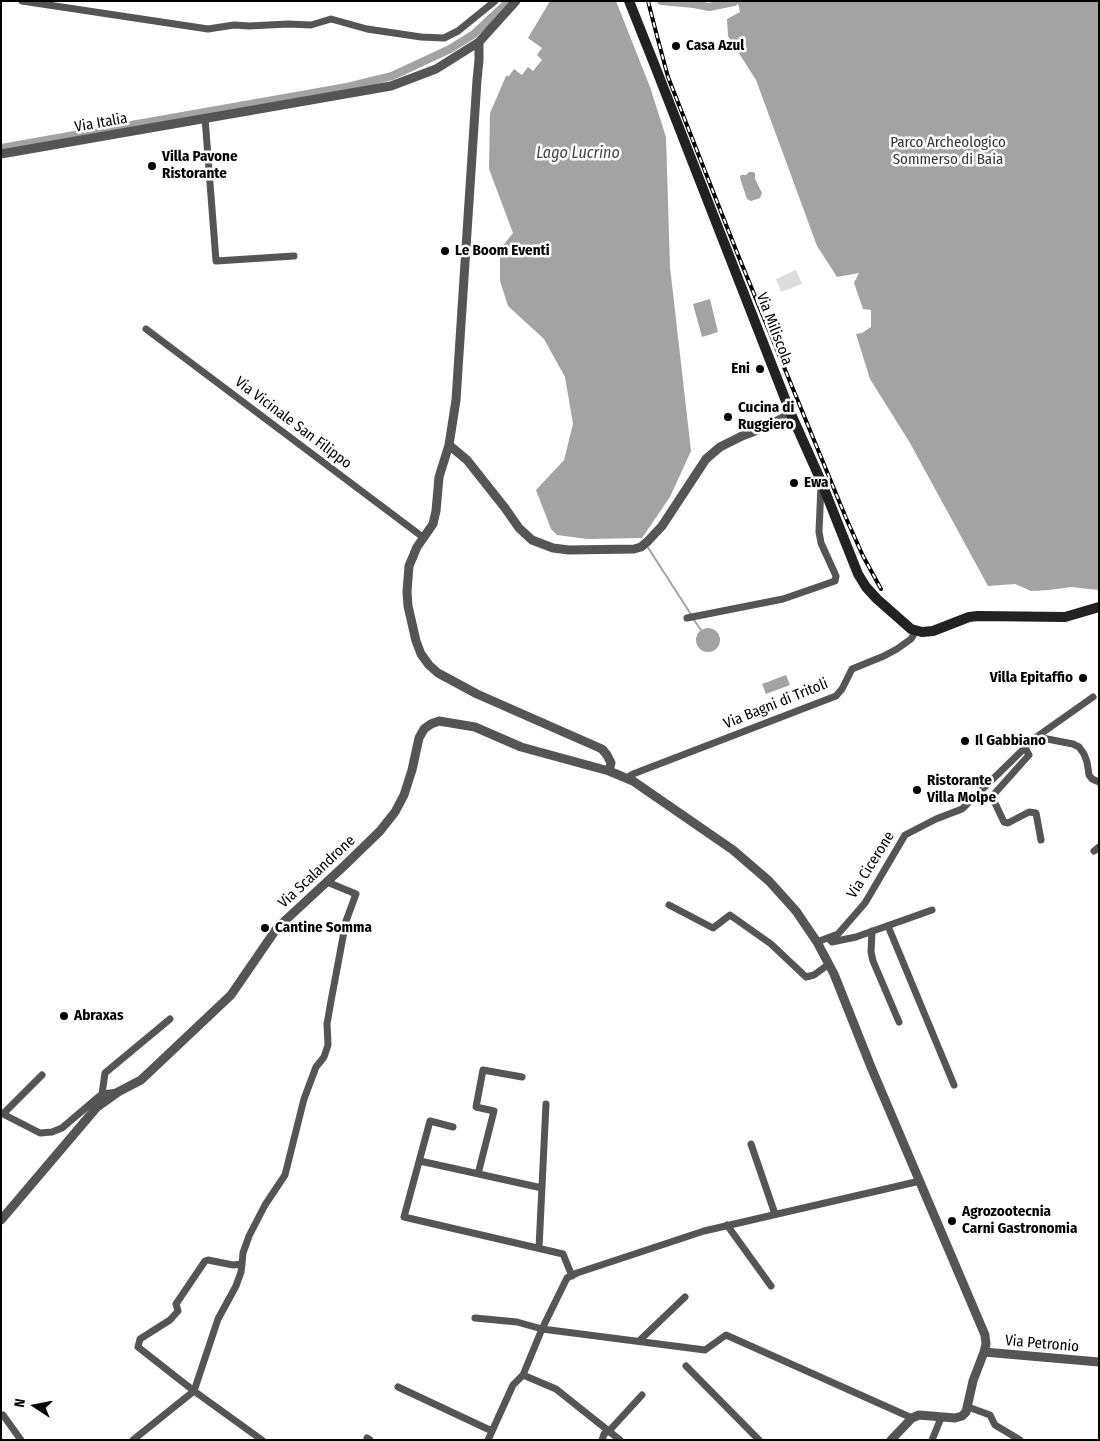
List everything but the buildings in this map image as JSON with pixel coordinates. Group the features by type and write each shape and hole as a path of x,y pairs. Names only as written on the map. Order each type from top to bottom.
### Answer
{"main road":[{"name":"Via Miliscola","path":"629,1 791,414 834,512 858,574 866,587 894,616 916,631"},
{"path":"916,631 933,631 969,617 1065,617 1099,607"}],"street":[{"path":"22,1 208,29 234,25 311,25 331,20 367,29 421,38 444,38 458,32 494,1"},
{"name":"Via Italia","path":"1,154 391,86 436,69 479,42 516,1"},
{"path":"479,42 456,391 450,445 439,477 433,524 417,547 409,566 407,592 416,641 421,654 438,673 477,694 602,749 611,763 609,771"},
{"path":"205,118 216,261 294,256"},
{"name":"Via Vicinale San Filippo","path":"146,329 424,538"},
{"path":"450,445 467,460 519,528 532,540 553,548 569,550 634,549 645,544 662,526 706,459 714,451 791,414"},
{"path":"691,617 784,599 835,581 836,576 828,560 819,532 821,481"},
{"path":"820,512 834,512"},
{"name":"Via Bagni di Tritoli","path":"627,778 836,696 842,689 852,669 897,649 910,639 916,631"},
{"name":"Via Cicerone","path":"817,942 838,934 865,902 905,835 936,819 962,809 1037,737 1093,697"},
{"name":"Via Scalandrone","path":"1,1220 98,1106 118,1092 141,1080 231,995 277,928 380,831 395,812 404,796 419,738 424,729 439,721 475,727 521,747 609,771 627,778 733,850 762,874 796,911 829,964 985,1335 986,1344 984,1352"},
{"path":"1037,737 1073,744 1079,747 1087,762 1089,775 1092,779 1099,782"},
{"path":"1025,748 1029,755 995,793 993,799 1004,822 1008,823 1030,812 1036,813 1041,840"},
{"path":"133,1440 194,1390 218,1319 236,1286 249,1236 265,1205 285,1175 304,1099 316,1067 324,1057 328,1045 327,1024 331,1001 346,922 356,894 327,882"},
{"path":"669,905 713,928 730,915 771,944 806,977 814,975 829,964"},
{"path":"828,938 832,942 856,937 932,910"},
{"path":"888,926 954,1085"},
{"path":"872,931 871,952 873,961 899,1022"},
{"path":"102,1094 105,1073 170,1019"},
{"path":"478,1174 494,1111 476,1107 483,1070 522,1077"},
{"path":"42,1075 3,1114 40,1133 52,1132 62,1128 102,1094 118,1092"},
{"path":"539,1248 546,1104"},
{"path":"453,1127 430,1121 404,1217 563,1254 572,1276"},
{"path":"751,1144 774,1214"},
{"path":"420,1161 542,1188"},
{"path":"488,1440 513,1385 524,1375 542,1329 567,1278 704,1230 920,1181"},
{"path":"727,1225 771,1286"},
{"path":"242,1264 233,1266 208,1260 205,1261 176,1304 178,1311 170,1320 140,1339 138,1347 262,1440"},
{"path":"639,1341 686,1296"},
{"path":"475,1318 518,1322 542,1329 705,1350 726,1336 912,1418"},
{"path":"891,1440 912,1418 924,1414 940,1418 962,1416 968,1407 973,1381 984,1352"},
{"name":"Via Petronio","path":"984,1352 1099,1362"},
{"path":"686,1366 759,1440"},
{"path":"524,1375 556,1389 620,1440"},
{"path":"398,1387 492,1431"},
{"path":"602,1440 604,1434 642,1395"},
{"path":"968,1407 990,1415 995,1425 1020,1440"},
{"path":"3,1414 21,1440"},
{"path":"932,1440 940,1418"}],"shaded area":[{"path":"796,270 802,284 781,292 776,279"}],"water":[{"name":"Lago Lucrino","path":"550,1 616,1 650,87 666,137 670,267 691,451 670,497 642,538 587,539 557,535 551,529 536,490 564,460 573,424 565,377 544,339 508,306 500,281 500,249 513,233 489,169 490,113 506,76 509,76 514,69 522,75 528,67 533,71 542,60 537,55 542,48 528,38"},
{"name":"Parco Archeologico Sommerso di Baia","path":"732,1 1099,1 1099,590 1071,587 1031,591 1015,584 988,586 910,443 870,379 856,334 862,333 871,327 871,310 863,309 854,283 859,273 837,277 817,246 756,80 728,36 727,19 740,12 738,3"},
{"path":"749,172 755,173 755,179 762,193 760,198 751,201 747,199 740,178 741,175 746,175"},
{"path":"710,299 718,332 702,337 693,304"},
{"path":"708,628 713,629 719,635 719,645 713,651 708,652 703,651 697,645 696,640 697,635 703,629"},
{"path":"786,675 790,685 766,694 762,684"}],"waterway":[{"path":"1,148 347,87 392,76 450,49 474,34 509,1"},
{"path":"661,1 709,7 734,2"},
{"path":"647,546 692,616"},
{"path":"694,620 701,630"}],"railway":[{"path":"648,1 668,77 738,255 846,518 863,556 881,589"}],"place":[{"name":"Casa Azul","path":"676,46"},
{"name":"Villa Pavone Ristorante","path":"152,166"},
{"name":"Le Boom Eventi","path":"445,251"},
{"name":"Eni","path":"760,369"},
{"name":"Cucina di Ruggiero","path":"728,417"},
{"name":"Ewa","path":"794,483"},
{"name":"Villa Epitaffio","path":"1083,678"},
{"name":"Il Gabbiano","path":"965,741"},
{"name":"Ristorante Villa Molpe","path":"917,790"},
{"name":"Cantine Somma","path":"265,928"},
{"name":"Abraxas","path":"64,1016"},
{"name":"Agrozootecnia Carni Gastronomia","path":"952,1221"}]}
